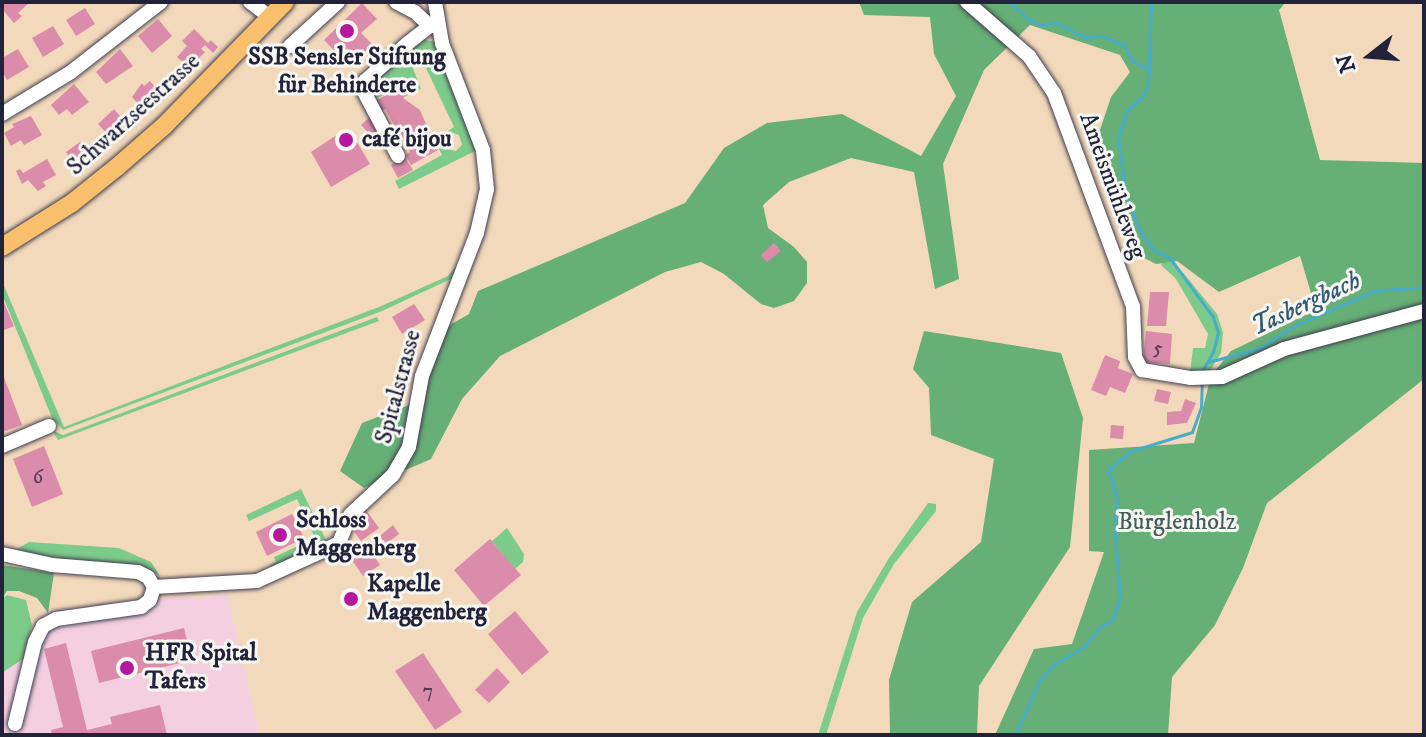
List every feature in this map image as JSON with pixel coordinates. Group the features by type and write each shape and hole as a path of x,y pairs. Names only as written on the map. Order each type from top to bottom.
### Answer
{"main road":[{"name":"Schwarzseestrasse","path":"2,247 72,203 117,167 164,126 285,2"}],"street":[{"path":"2,114 71,72 161,2"},
{"path":"250,2 270,17"},
{"path":"290,46 338,2"},
{"path":"396,2 434,26 365,81 362,88 398,156"},
{"name":"Spitalstrasse","path":"2,554 52,565 138,572 148,577 154,587 257,581 339,543 351,514 393,475 409,447 426,361 477,233 487,189 483,150 434,26 435,2"},
{"name":"Ameismühleweg","path":"967,2 1029,56 1054,93 1133,307 1138,364 1142,370 1191,378 1218,378 1284,349 1424,311"},
{"path":"2,446 49,426"},
{"path":"15,724 27,672 43,626 56,619 141,607 150,600 154,587"}],"shaded area":[{"name":"HFR Spital Tafers","path":"227,593 260,735 2,735 2,673 24,658 48,613 140,599 185,596 199,599"}],"green space":[{"path":"859,2 1286,2 1279,10 1320,160 1424,163 1424,379 1267,503 1243,568 1215,625 1172,677 1168,735 995,735 1034,649 1072,644 1104,552 1089,551 1089,450 1194,443 1211,376 1231,351 1316,310 1300,256 1219,292 1177,261 1156,264 1140,256 1112,205 1096,142 1111,97 1130,72 1120,55 1030,25 984,70 943,164 959,279 935,289 914,172 851,158 789,182 763,205 768,228 794,247 807,262 807,283 794,301 774,308 761,304 724,274 701,262 665,272 500,356 462,399 431,459 364,488 340,471 362,423 422,400 435,351 450,325 469,314 478,291 685,203 724,148 767,123 842,114 921,156 956,96 934,54 930,17 864,15"},
{"path":"420,39 436,42 479,146 473,152 399,189 395,181 442,155 437,145 442,133 447,149 456,151 462,145 459,135 448,131 454,127 426,68 422,68 417,59 412,46"},
{"path":"397,62 404,68 411,63 421,89 409,95 402,85 374,100 368,90 370,83"},
{"path":"1163,258 1171,258 1217,314 1223,333 1221,353 1207,376 1190,373 1193,348 1205,348 1208,334 1176,279 1161,265"},
{"path":"458,264 453,278 382,311 63,430 52,418 2,294 2,281 64,427 379,307 448,276"},
{"path":"377,317 379,321 58,440 52,430 63,435"},
{"name":"Bürglenholz","path":"924,331 1061,353 1083,418 1070,547 979,686 977,735 890,735 889,680 912,602 981,542 994,459 931,435 929,388 913,369"},
{"path":"301,489 327,542 272,569 270,565 276,562 274,557 315,538 297,499 249,521 246,515"},
{"path":"928,503 936,504 936,511 894,564 863,618 826,735 818,735 857,612 889,558"},
{"path":"507,528 524,554 523,562 515,569 492,541"},
{"path":"29,542 119,548 151,562 160,576 140,565 48,558 17,549"},
{"path":"2,565 54,573 48,613 37,598 19,591 7,591 2,599"},
{"path":"7,595 26,600 32,625 24,658 2,673 2,599"}],"building":[{"path":"4,2 30,2 18,13 22,16 14,23 2,9"},
{"name":"SSB Sensler Stiftung für Behinderte","path":"362,3 377,19 361,33 373,45 357,59 347,48 339,56 324,40"},
{"path":"85,8 95,24 76,36 66,20"},
{"path":"158,19 172,36 152,53 138,36"},
{"path":"53,26 64,44 43,57 32,38"},
{"path":"194,29 208,43 211,40 218,47 213,53 205,45 201,49 205,52 189,68 177,57 187,46 182,41"},
{"path":"18,49 29,67 7,80 2,71 2,58"},
{"path":"120,49 133,66 106,84 96,72"},
{"path":"150,81 163,96 145,112 132,97 142,83 144,86"},
{"path":"74,84 89,102 72,115 67,109 59,115 51,105"},
{"path":"403,85 408,95 403,98 420,110 430,133 429,143 433,141 438,150 411,165 405,155 410,152 385,109 381,111 375,101"},
{"path":"114,109 127,124 111,138 98,124"},
{"path":"31,116 42,135 24,145 21,140 11,146 4,133 14,127 12,124"},
{"path":"371,116 380,132 373,138 361,125"},
{"path":"341,132 344,137 351,132 370,164 331,187 311,152"},
{"path":"80,142 92,153 75,165 66,152"},
{"path":"405,157 413,170 398,178 391,165"},
{"path":"47,159 56,175 43,182 46,186 38,191 28,180 22,184 16,171 20,169 23,173"},
{"path":"774,243 781,251 767,262 761,255"},
{"path":"1150,292 1169,292 1166,326 1147,326"},
{"path":"2,298 14,326 2,331"},
{"path":"414,304 425,320 402,334 392,317"},
{"path":"1146,331 1172,334 1170,364 1143,362"},
{"path":"1105,355 1120,361 1118,368 1133,374 1125,393 1110,387 1106,396 1091,390"},
{"path":"2,372 22,425 2,432"},
{"path":"1157,389 1171,392 1168,404 1154,401"},
{"path":"1185,399 1196,403 1187,423 1167,425 1167,412 1181,411"},
{"path":"1111,425 1124,426 1123,439 1110,438"},
{"path":"44,446 63,494 32,507 13,459"},
{"path":"366,510 379,528 361,541 348,523"},
{"name":"Schloss Maggenberg","path":"292,514 304,538 267,556 256,532"},
{"path":"393,525 399,534 386,544 380,536"},
{"path":"490,539 521,575 484,606 454,570"},
{"path":"366,544 380,565 363,576 349,556"},
{"path":"515,611 549,652 522,675 488,634"},
{"path":"184,628 192,660 99,683 91,651"},
{"path":"66,643 87,730 112,724 110,717 160,705 167,735 52,735 51,730 63,727 44,649"},
{"path":"423,653 462,712 435,730 395,671"},
{"path":"497,668 510,682 489,703 475,690"}],"waterway":[{"path":"1009,2 1031,21 1043,25 1055,22 1084,37 1103,36 1125,46 1130,59 1149,70"},
{"path":"1151,2 1148,86 1142,97 1127,110 1118,137 1126,198 1142,234 1155,251 1169,257 1213,317 1218,332 1213,352 1202,371"},
{"name":"Tasbergbach","path":"1208,362 1260,348 1294,326 1374,291 1424,287"},
{"path":"1015,735 1040,680 1053,665 1083,648 1099,628 1113,619 1120,598 1114,521 1118,502 1108,470 1131,451 1192,432 1201,407 1202,383"}],"place":[{"name":"SSB Sensler Stiftung für Behinderte","path":"347,31"},
{"name":"café bijou","path":"346,140"},
{"name":"Schloss Maggenberg","path":"280,535"},
{"name":"Kapelle Maggenberg","path":"351,599"},
{"name":"HFR Spital Tafers","path":"127,668"}]}
